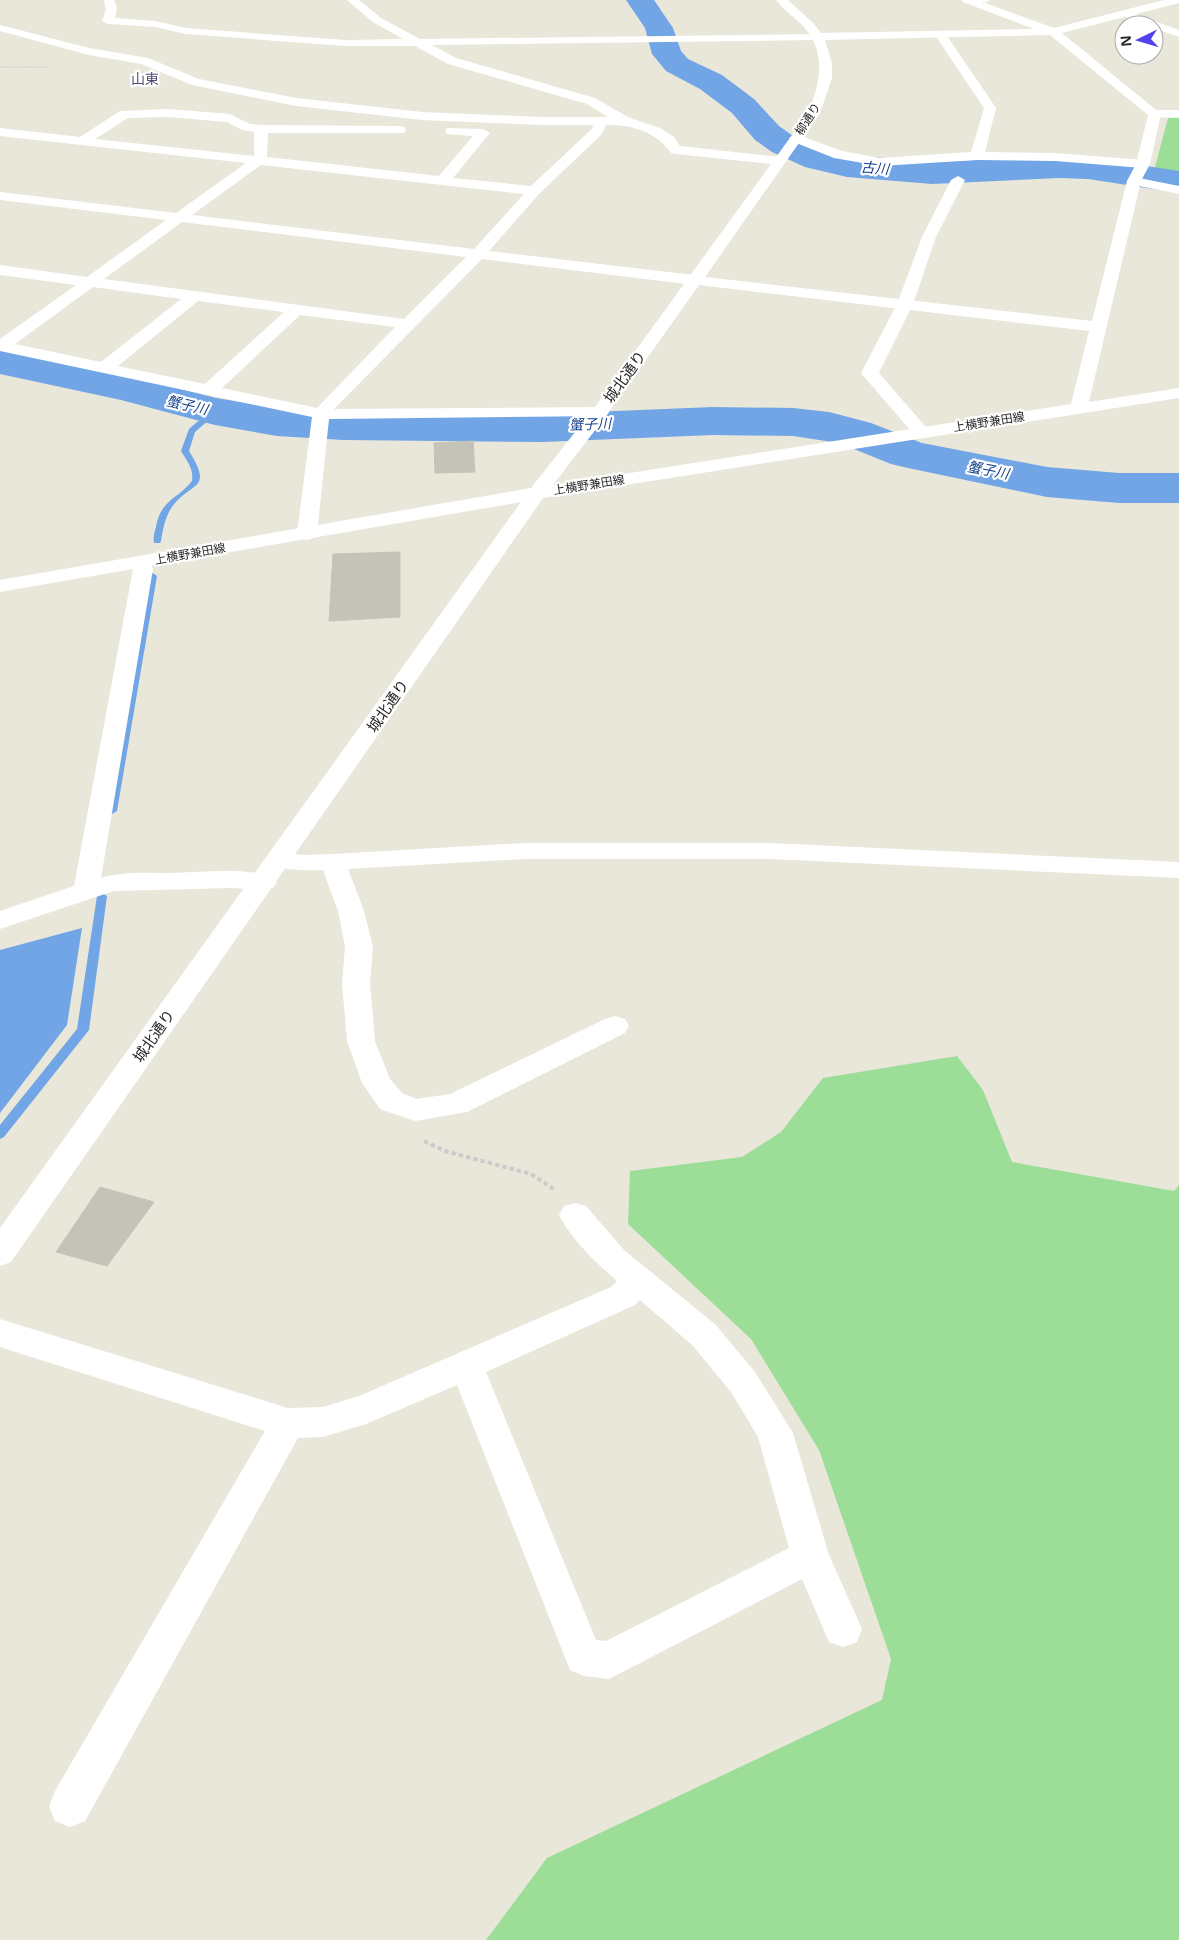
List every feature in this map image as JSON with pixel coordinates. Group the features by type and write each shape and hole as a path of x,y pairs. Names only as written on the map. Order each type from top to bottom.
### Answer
{"street":[{"path":"109,0 112,11 108,21 155,24 186,31 331,42 818,37 1053,32 1176,0"},
{"path":"352,0 378,20 464,66 591,101 624,120 657,132 669,140 676,150 782,160"},
{"name":"柳通り","path":"780,0 798,14 818,37 826,59 826,81 823,95 782,160"},
{"path":"975,1 1053,32 1155,114 1179,114"},
{"path":"1127,14 1179,34"},
{"path":"0,28 89,51 144,61 196,82 296,102 422,116 542,121 624,120"},
{"path":"940,35 990,108 977,156"},
{"path":"82,141 125,114 168,113 230,118 247,127 260,129 408,130"},
{"path":"1079,408 1097,327 1134,181 1143,164 1155,114"},
{"path":"307,534 321,414 329,403 478,254 534,191 597,132 600,121"},
{"path":"260,129 261,155 259,160 1,346 321,414 598,414"},
{"path":"437,132 483,133 444,181"},
{"path":"2,133 534,191"},
{"path":"795,139 839,155 880,162 977,156 1055,157 1143,164"},
{"name":"城北通り","path":"0,1253 280,860 537,493 598,414 782,160"},
{"path":"922,433 870,373 905,304 929,237 958,180"},
{"path":"1134,181 1179,190"},
{"path":"0,196 1097,327"},
{"path":"0,270 407,324"},
{"path":"104,368 194,296"},
{"path":"210,390 297,310"},
{"name":"上横野兼田線","path":"0,586 537,493 1179,393"},
{"path":"86,891 143,569 141,562"},
{"path":"280,860 333,862 524,851 771,850 1179,870"},
{"path":"333,862 351,911 358,947 356,983 361,1041 377,1082 391,1101 415,1110 456,1104 615,1026"},
{"path":"0,920 112,883 230,880 264,882"},
{"path":"575,1215 613,1260 704,1335 743,1382 775,1433 810,1556 842,1629"},
{"path":"0,1333 288,1423 323,1422 366,1409 623,1296 638,1281"},
{"path":"466,1365 584,1657 609,1660 810,1556"},
{"path":"70,1806 288,1423"}],"path":[{"path":"415,1110 412,1128 423,1140 445,1151 531,1174 552,1186 575,1215"}],"green space":[{"path":"1179,117 1179,176 1154,171 1168,118"},
{"path":"957,1056 983,1090 1012,1162 1174,1191 1179,1185 1179,1940 486,1940 547,1858 882,1700 891,1659 819,1450 751,1339 628,1224 630,1171 742,1157 781,1132 823,1078"}],"water":[{"path":"82,928 67,1025 0,1113 0,950"}],"building":[{"path":"473,441 475,472 435,473 434,443"},
{"path":"400,552 400,617 329,621 333,554"},
{"path":"100,1187 154,1202 107,1266 56,1252"}],"waterway":[{"name":"古川","path":"640,0 659,28 667,54 677,65 711,82 743,106 767,133 784,145 817,160 847,166 932,173 1059,167 1088,168 1179,182"},
{"name":"蟹子川","path":"0,361 126,388 215,411 277,422 343,426 466,428 543,428 713,421 793,422 829,426 855,433 908,454 1047,482 1119,488 1179,488"},
{"path":"157,541 164,513 170,504 196,481 197,474 194,465 185,451 192,431 215,411"},
{"path":"112,811 153,576"},
{"path":"0,1134 83,1030 102,896"}],"district":[{"name":"山東","path":"145,79"}]}
